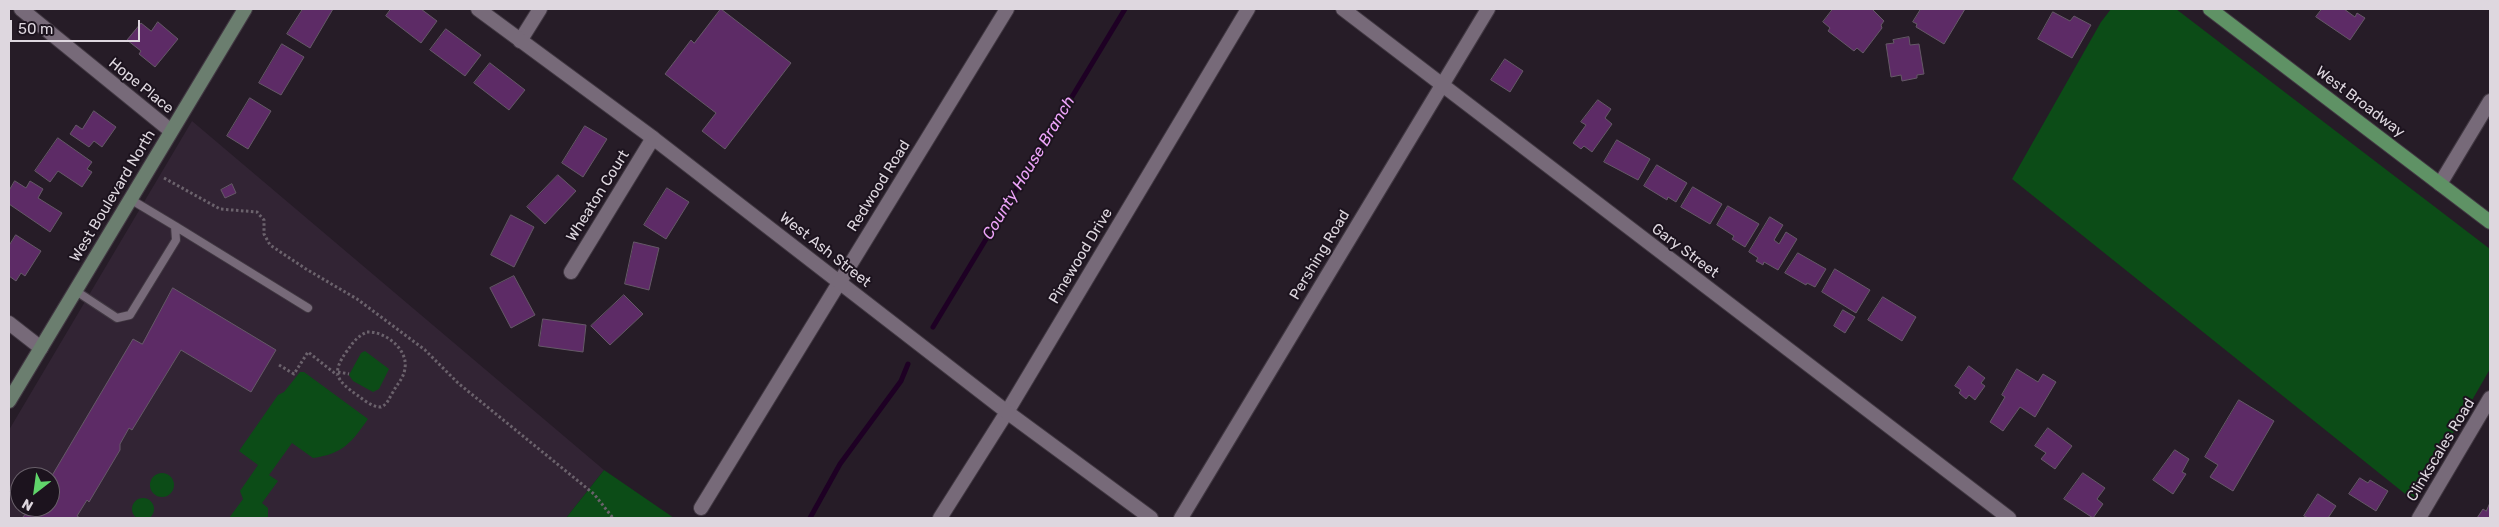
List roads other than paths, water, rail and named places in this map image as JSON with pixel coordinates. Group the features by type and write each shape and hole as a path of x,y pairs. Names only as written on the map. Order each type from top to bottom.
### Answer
{"main road":[{"name":"West Boulevard North","path":"9,401 245,9"},
{"name":"West Broadway","path":"2210,9 2490,222"}],"street":[{"name":"Hope Place","path":"21,9 171,132"},
{"name":"West Ash Street","path":"478,9 653,138 1007,412 1151,518"},
{"path":"520,41 540,9"},
{"name":"Redwood Road","path":"701,508 1007,9"},
{"name":"Pinewood Drive","path":"940,518 1007,412 1248,9"},
{"name":"Gary Street","path":"1343,9 2009,518"},
{"name":"Pershing Road","path":"1180,518 1488,9"},
{"path":"2440,184 2490,100"},
{"name":"Wheaton Court","path":"571,272 653,138"},
{"path":"9,323 41,348"},
{"name":"Clinkscales Road","path":"2419,518 2490,398"}],"lane":[{"path":"130,199 308,308"},
{"path":"76,291 117,318 130,315 176,240 175,226"}],"waterway":[{"name":"County House Branch","path":"933,327 1125,9"},
{"name":"County House Branch","path":"810,518 840,464 901,381 908,364"}]}
